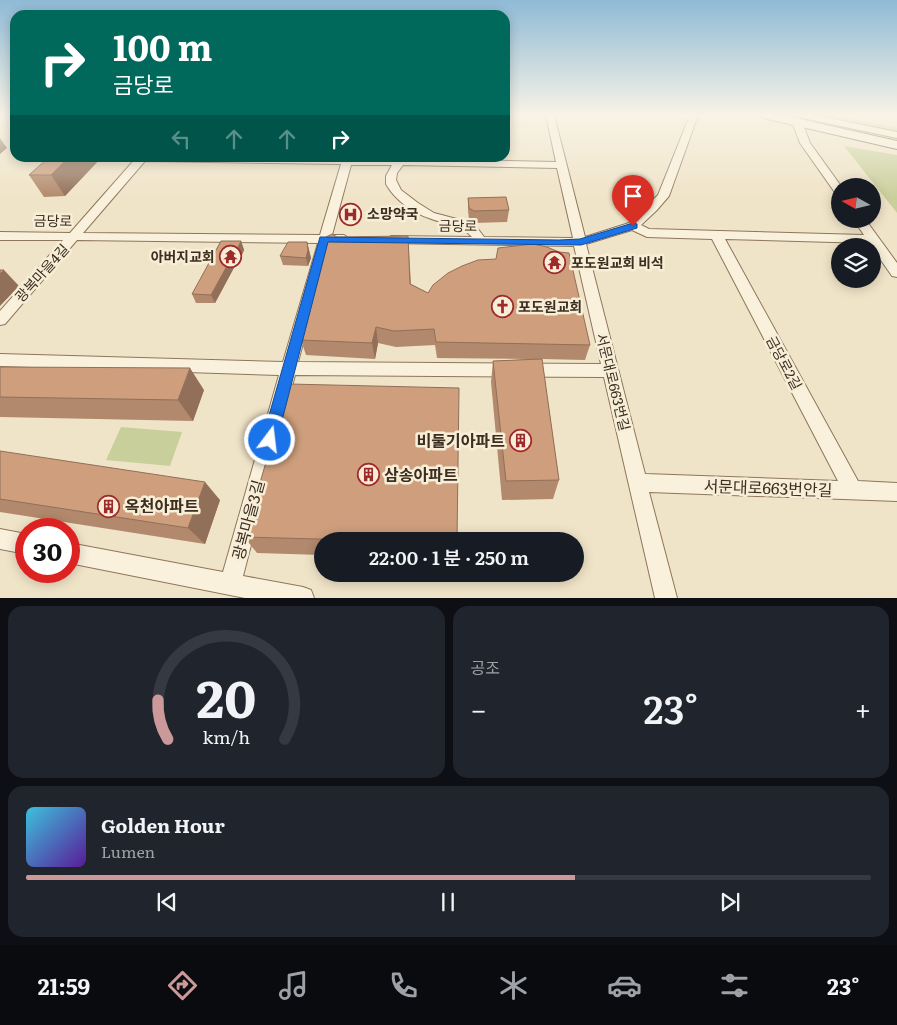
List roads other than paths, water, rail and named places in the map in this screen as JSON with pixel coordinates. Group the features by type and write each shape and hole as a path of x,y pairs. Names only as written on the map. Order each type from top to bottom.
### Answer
{"street":[{"name":"서문대로663번길","path":"557,143 610,371 666,598"},
{"name":"금당로","path":"382,240 581,242 633,226 663,196 683,143"},
{"path":"805,143 831,179"},
{"name":"광복마을4길","path":"0,320 138,162"},
{"name":"광복마을3길","path":"230,584 346,162"},
{"path":"401,162 391,176 392,185 395,189 415,206 429,214 459,223 473,231 480,241"},
{"path":"466,162 563,165"},
{"path":"633,226 648,233 831,238"},
{"name":"금당로","path":"0,236 353,239"},
{"name":"금당로2길","path":"717,236 852,491"},
{"path":"881,249 897,273"},
{"path":"0,360 289,368 610,371"},
{"name":"서문대로663번안길","path":"639,483 897,492"},
{"path":"0,539 15,542"},
{"path":"80,555 303,598"}],"place":[{"name":"소망약국","path":"351,214"},
{"name":"아버지교회","path":"231,257"},
{"name":"포도원교회 비석","path":"555,263"},
{"name":"포도원교회","path":"502,307"},
{"name":"비둘기아파트","path":"521,441"},
{"name":"삼송아파트","path":"368,475"},
{"name":"옥천아파트","path":"109,506"}]}
